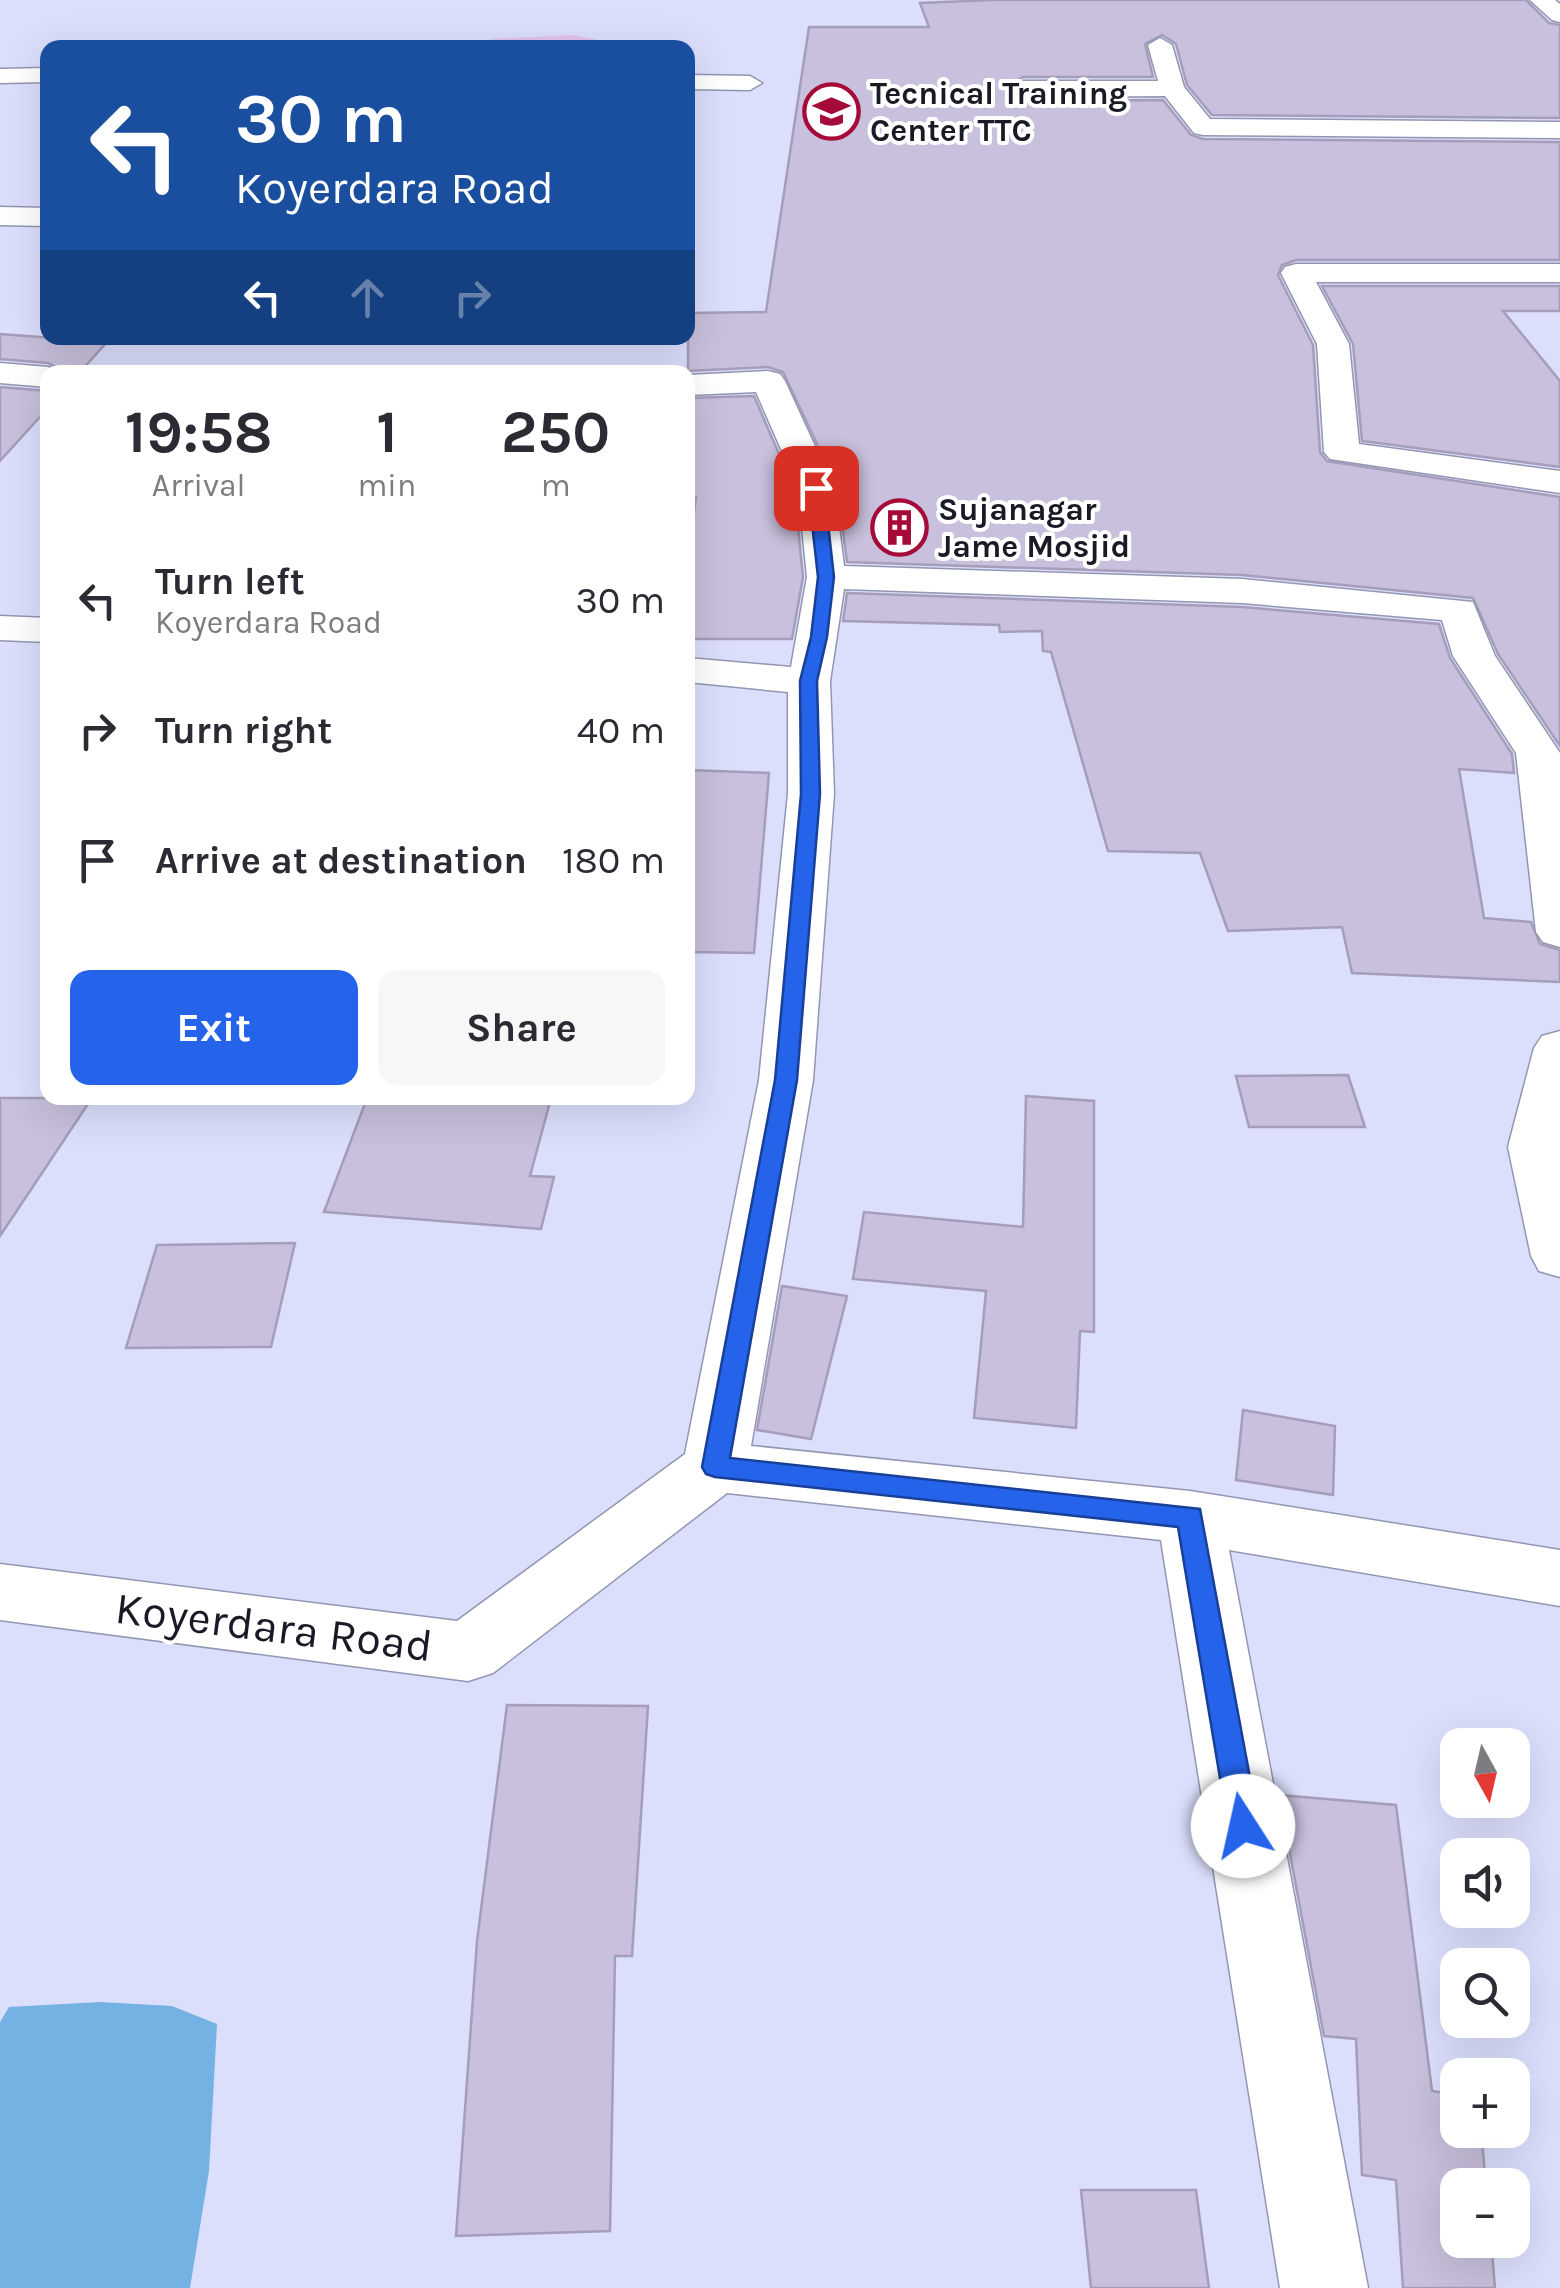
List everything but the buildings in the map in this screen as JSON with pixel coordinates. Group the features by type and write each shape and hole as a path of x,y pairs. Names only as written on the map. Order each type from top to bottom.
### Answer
{"street":[{"path":"1541,0 1560,14"},
{"path":"1160,45 1172,88 1203,127 1560,130"},
{"path":"0,104 23,76"},
{"path":"695,82 750,83"},
{"path":"1023,89 1172,88"},
{"path":"0,216 40,217"},
{"path":"1560,273 1296,273 1333,344 1342,452 1560,482"},
{"path":"0,373 40,376"},
{"path":"695,385 768,381 816,488 826,577 809,681 811,794 786,1080 715,1467 1190,1517 1560,1578"},
{"path":"826,577 1242,592 1459,610 1474,656 1538,752 1553,812 1560,932"},
{"path":"0,628 40,630"},
{"path":"695,671 809,681"},
{"path":"1560,1048 1536,1146 1560,1256"},
{"name":"Koyerdara Road","path":"0,1592 468,1652 715,1467"},
{"path":"1190,1517 1324,2288"}],"shaded area":[{"path":"572,35 598,40 488,40"}],"water":[{"path":"100,2002 172,2006 217,2024 209,2171 190,2288 0,2288 0,2022 9,2007"}],"place":[{"name":"Tecnical Training Center TTC","path":"831,111"},
{"name":"Sujanagar Jame Mosjid","path":"899,527"}],"route":[{"path":"816,488 826,577 809,681 811,794 786,1080 715,1467 1190,1517 1243,1826"}]}
